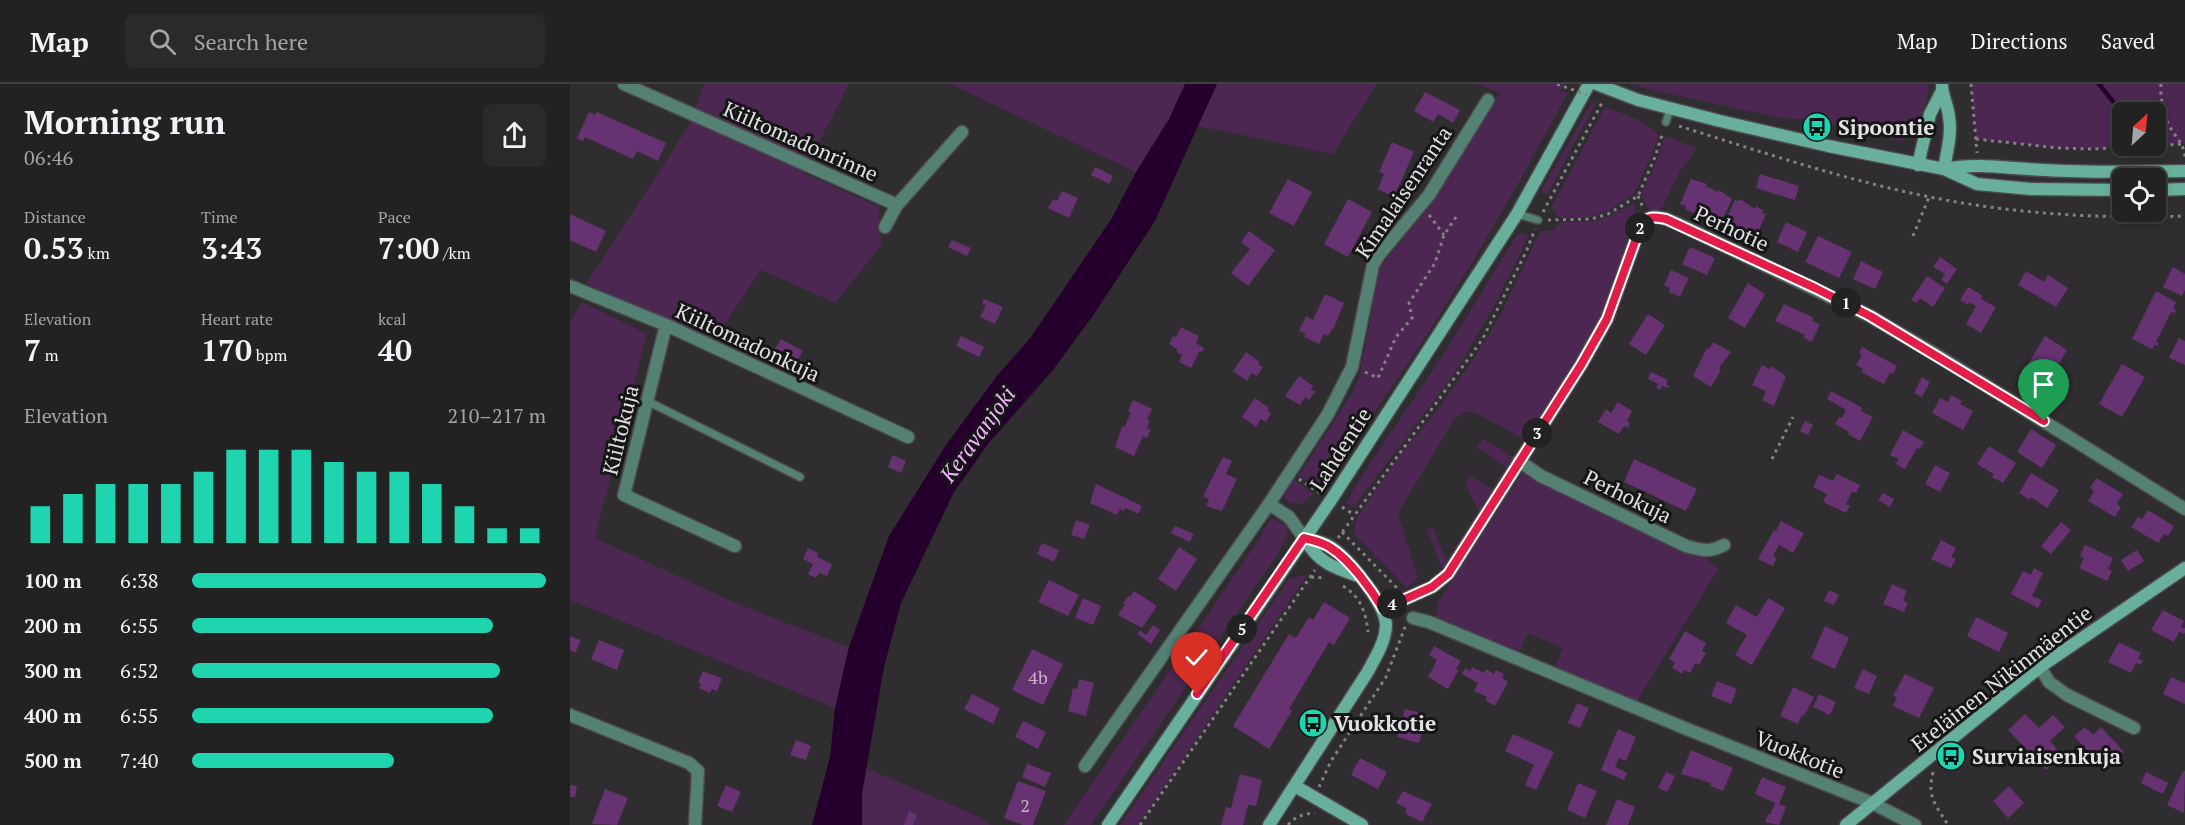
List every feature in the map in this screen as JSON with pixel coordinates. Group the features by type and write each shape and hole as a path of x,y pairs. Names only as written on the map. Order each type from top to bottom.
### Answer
{"main road":[{"name":"Lahdentie","path":"1108,825 1304,538 1517,214 1589,84"},
{"path":"1596,84 1670,109 1828,147 1944,169 1977,184 2031,189 2112,190"},
{"path":"1918,165 1930,114 1942,88"},
{"path":"1942,88 1949,116 1950,139 1944,169"},
{"path":"1944,169 1979,164 2032,170 2108,173 2185,171"},
{"path":"2166,190 2185,189"},
{"path":"1269,825 1378,653 1385,635 1386,622 1383,609 1373,593 1331,547 1304,538"},
{"name":"Eteläinen Nikinmäentie","path":"1846,825 2040,667 2185,568"},
{"path":"1294,786 1362,825"}],"street":[{"name":"Kiiltomadonrinne","path":"624,84 897,205"},
{"name":"Kimalaisenranta","path":"1085,766 1269,504 1328,414 1352,367 1373,265 1429,195 1488,100"},
{"name":"Kiiltomadonrinne","path":"885,227 897,205 962,132"},
{"name":"Perhotie","path":"1383,609 1432,587 1448,574 1587,356 1607,319 1641,225 1647,218 1653,216 1685,227 1870,316 2185,509"},
{"name":"Kiiltomadonkuja","path":"570,286 666,325 908,437"},
{"name":"Kiiltokuja","path":"666,325 624,495 735,546"},
{"name":"Perhokuja","path":"1519,461 1541,476 1686,546 1706,552 1724,545"},
{"path":"1269,504 1289,517 1304,538"},
{"name":"Vuokkotie","path":"1411,617 1429,622 1682,728 1872,803"},
{"path":"2040,667 2049,682 2067,695 2134,728"},
{"path":"570,715 689,763 698,771 695,825"},
{"path":"1872,803 1915,825"}],"lane":[{"path":"1666,122 1670,109"},
{"path":"1517,214 1538,220"},
{"path":"647,401 800,477"}],"path":[{"path":"1971,84 1976,139 2058,148 2092,149 2184,144"},
{"path":"2161,84 2163,107 2169,127 2184,144 2185,151"},
{"path":"1398,589 1342,532 1482,340 1526,252 1538,220 1606,94"},
{"path":"1538,220 1591,219 1608,214 1638,196 1655,157 1666,122 1826,172 1929,197 1974,205 2078,216 2130,218 2185,216"},
{"path":"1429,195 1429,217 1444,235"},
{"path":"1913,236 1929,197"},
{"path":"1352,367 1378,378 1396,337 1412,318 1409,303 1435,263 1444,235 1458,214"},
{"path":"1772,459 1793,417"},
{"path":"1290,473 1317,491"},
{"path":"1140,825 1311,577 1334,580"},
{"path":"1341,585 1359,600 1365,613 1368,632"},
{"path":"1319,785 1331,761 1386,677 1411,617"},
{"path":"1925,775 1934,768 1930,788 1931,797 1948,825"},
{"path":"1288,825 1293,819 1303,814"}],"shaded area":[{"path":"704,84 849,84 803,173 879,207 881,246 835,303 761,270 714,341 586,284 690,124"},
{"path":"950,84 1185,84 1169,119 1136,172"},
{"path":"1217,84 1377,84 1333,154 1198,126"},
{"path":"1477,84 1564,84 1560,91 1568,93 1498,219 1448,302 1395,382 1319,488 1299,475 1353,392 1359,378 1380,267 1434,200 1500,93"},
{"path":"1631,84 1929,84 1924,109 1918,123 1900,141 1815,120 1781,118"},
{"path":"1971,84 2185,84 2185,144 2166,145 2166,102 2112,102 2112,148 2058,148 1976,139"},
{"path":"1592,102 1596,103 1547,195 1542,192 1543,187"},
{"path":"1605,107 1639,120 1659,134 1652,154 1634,194 1606,212 1590,217 1560,218 1551,208"},
{"path":"1665,136 1697,148 1679,173 1662,208 1650,212 1641,195"},
{"path":"1635,203 1634,227 1600,321 1524,439 1475,413 1464,412 1454,420 1398,513 1418,577 1407,588 1355,535 1355,521 1405,448 1431,419 1472,361 1498,320 1539,234 1542,231 1555,230 1560,222 1591,222"},
{"path":"1521,233 1528,237 1497,301 1457,370 1354,507 1346,503 1441,358 1517,235"},
{"path":"582,302 647,334 595,538 740,605 849,647 835,708 570,600 570,322"},
{"path":"1483,439 1516,459 1445,572 1427,529 1433,527 1446,561 1479,510 1465,485 1470,476 1493,489 1506,467 1477,448"},
{"path":"1525,469 1686,546 1719,568 1640,696 1635,708 1552,674 1563,648 1528,633 1516,659 1436,625 1438,602"},
{"path":"1292,478 1314,494 1302,504 1289,503 1284,497 1283,491"},
{"path":"1271,518 1286,525 1288,535 1277,555 1091,825 1064,825 1260,538"},
{"path":"1308,574 1138,825 1120,825 1289,579"},
{"path":"866,768 973,814 991,825 862,825 862,794"}],"water":[{"name":"Keravanjoki","path":"1185,84 1217,84 1155,221 1092,317 1053,370 988,444 954,492 901,603 884,667 862,794 862,825 812,825 830,757 835,708 849,647 889,536 946,445 996,377 1031,337 1112,218 1136,172 1169,119"}],"building":[{"path":"1425,92 1460,110 1453,123 1438,114 1433,122 1414,111"},
{"path":"589,112 595,115 597,112 666,143 658,161 637,151 633,159 585,137 583,141 577,138"},
{"path":"1392,142 1414,152 1394,197 1378,189 1384,174 1379,172"},
{"path":"1095,167 1113,176 1109,184 1091,175"},
{"path":"1760,174 1799,186 1795,200 1756,188"},
{"path":"1288,179 1312,192 1294,226 1269,213"},
{"path":"1691,179 1707,184 1706,186 1718,192 1719,190 1732,199 1721,223 1715,220 1713,222 1685,209 1686,206 1680,204"},
{"path":"1062,191 1078,198 1069,218 1048,208 1053,199 1057,201"},
{"path":"1348,199 1372,212 1348,257 1324,244"},
{"path":"1740,199 1755,209 1756,206 1763,210 1762,213 1766,214 1754,241 1722,227 1735,200"},
{"path":"570,214 606,231 596,252 570,240"},
{"path":"1786,222 1807,232 1798,252 1777,242"},
{"path":"1249,231 1275,250 1248,286 1231,273 1250,249 1241,242"},
{"path":"1818,236 1852,252 1839,278 1805,262"},
{"path":"952,240 971,248 967,256 948,247"},
{"path":"1690,247 1715,258 1707,275 1682,264"},
{"path":"1940,257 1957,269 1947,284 1941,280 1945,274 1933,267"},
{"path":"1861,261 1883,272 1875,289 1853,279"},
{"path":"2173,267 2185,274 2185,290 2182,296 2163,287"},
{"path":"1671,270 1689,278 1680,297 1669,292 1670,288 1664,285"},
{"path":"2026,271 2044,282 2048,275 2068,288 2056,307 2018,285"},
{"path":"1927,276 1945,288 1933,307 1920,298 1917,303 1911,300"},
{"path":"1748,283 1765,294 1745,328 1728,318"},
{"path":"1968,287 1983,296 1981,299 1996,307 1981,333 1966,324 1976,306 1969,302 1968,305 1960,300"},
{"path":"2156,291 2176,302 2173,308 2176,310 2175,313 2171,312 2156,342 2159,343 2158,346 2155,345 2152,349 2132,339"},
{"path":"1325,294 1344,303 1333,330 1328,336 1324,334 1319,344 1304,337 1306,334 1299,331 1306,316 1313,320"},
{"path":"984,299 1003,307 995,324 980,317 986,305 982,304"},
{"path":"1784,304 1814,318 1812,321 1820,324 1812,342 1804,338 1805,335 1775,321"},
{"path":"1648,314 1665,325 1646,355 1629,344"},
{"path":"1181,327 1199,336 1196,343 1204,348 1199,352 1191,368 1179,362 1182,355 1169,344"},
{"path":"961,336 984,347 979,357 956,346"},
{"path":"2045,336 2067,350 2055,371 2052,369 2050,372 2053,374 2048,382 2025,369"},
{"path":"2179,338 2185,341 2185,365 2169,358"},
{"path":"781,339 803,351 797,361 775,349"},
{"path":"1713,342 1731,352 1719,368 1721,370 1711,387 1693,376 1707,348 1709,349"},
{"path":"1862,347 1897,366 1884,384 1861,372 1863,369 1856,365 1862,355 1859,353"},
{"path":"1246,352 1263,367 1257,376 1252,373 1247,381 1233,371"},
{"path":"2122,364 2145,377 2122,417 2099,404"},
{"path":"1762,365 1770,369 1771,366 1786,376 1774,406 1762,400 1766,391 1752,385"},
{"path":"1651,372 1668,380 1666,385 1669,386 1668,388 1662,386 1660,390 1656,388 1658,384 1648,379"},
{"path":"1299,376 1313,386 1311,389 1315,392 1309,400 1305,397 1300,405 1285,396"},
{"path":"1922,377 1930,382 1922,397 1914,393"},
{"path":"1831,391 1863,408 1861,411 1873,417 1860,441 1835,424 1846,410 1827,399"},
{"path":"1951,395 1962,401 1960,404 1973,411 1963,430 1932,413 1940,398 1948,402"},
{"path":"1255,398 1269,408 1267,411 1271,413 1266,422 1261,419 1256,427 1242,417"},
{"path":"1133,400 1152,409 1147,419 1150,420 1147,428 1151,430 1147,438 1143,436 1134,456 1115,447 1122,427 1125,426 1131,412 1128,411"},
{"path":"1618,402 1632,411 1627,421 1630,423 1628,428 1624,426 1619,434 1598,422 1606,409 1611,413"},
{"path":"1805,421 1813,425 1808,435 1800,431"},
{"path":"2031,429 2056,445 2042,468 2017,452"},
{"path":"1903,430 1924,442 1920,449 1917,448 1905,469 1896,464 1899,459 1890,455"},
{"path":"1989,446 2016,463 2003,483 1992,477 1994,474 1977,464"},
{"path":"893,455 906,461 901,473 888,467"},
{"path":"1223,457 1232,461 1226,474 1237,479 1222,511 1206,506 1209,499 1204,497 1204,494"},
{"path":"1634,459 1697,489 1686,511 1624,482"},
{"path":"1935,465 1950,473 1940,492 1925,484"},
{"path":"2031,473 2059,490 2047,508 2031,497 2030,500 2019,493"},
{"path":"1837,474 1860,485 1856,493 1852,492 1846,504 1850,506 1846,513 1823,502 1827,494 1813,487 1819,475 1833,481"},
{"path":"2096,478 2123,494 2117,504 2121,507 2115,517 2088,501 2094,491 2090,488"},
{"path":"1096,484 1142,506 1138,514 1125,508 1124,511 1120,509 1117,515 1090,503"},
{"path":"1883,493 1894,499 1890,507 1878,500"},
{"path":"2148,510 2174,526 2168,536 2164,534 2158,543 2131,527 2138,517 2142,519"},
{"path":"1076,520 1090,525 1084,539 1071,535"},
{"path":"1781,521 1804,533 1793,553 1779,545 1773,556 1777,558 1773,566 1758,559"},
{"path":"2061,522 2071,530 2051,554 2041,546"},
{"path":"1175,526 1194,534 1190,542 1171,533"},
{"path":"1941,540 1956,548 1951,557 1956,559 1951,568 1931,559"},
{"path":"1042,543 1059,550 1054,562 1037,554"},
{"path":"2085,545 2113,558 2108,569 2112,571 2107,581 2079,568 2084,558 2080,556"},
{"path":"1179,547 1197,559 1176,591 1158,579"},
{"path":"808,548 818,553 817,557 832,564 827,576 819,573 816,578 808,574 813,564 803,559"},
{"path":"2137,550 2144,561 2128,571 2121,560"},
{"path":"2034,568 2043,573 2032,596 2042,600 2038,608 2011,594 2023,571 2031,575"},
{"path":"1049,580 1079,595 1068,616 1038,602"},
{"path":"1892,584 1907,591 1903,600 1908,603 1904,612 1883,604"},
{"path":"1829,590 1839,595 1834,605 1824,601"},
{"path":"1134,591 1157,606 1142,628 1118,615 1125,604 1123,603"},
{"path":"1083,598 1101,606 1093,625 1075,618"},
{"path":"1768,598 1785,608 1752,665 1735,655 1747,635 1726,623 1736,605 1757,617"},
{"path":"1324,602 1350,618 1334,645 1329,642 1289,709 1292,711 1269,749 1233,726 1289,634 1296,638 1309,617 1313,620"},
{"path":"2163,610 2184,621 2181,627 2185,628 2185,632 2184,634 2179,632 2174,642 2151,630"},
{"path":"1976,617 2008,633 1999,652 1967,636"},
{"path":"1153,625 1160,630 1151,644 1137,634 1140,630 1146,635"},
{"path":"1825,626 1849,638 1835,669 1811,658"},
{"path":"1685,631 1706,643 1702,651 1706,653 1699,665 1695,663 1690,673 1684,670 1682,674 1672,668 1675,663 1669,659"},
{"path":"570,636 581,640 575,653 570,650"},
{"path":"599,640 624,650 617,670 591,659"},
{"path":"2119,642 2141,653 2138,658 2143,661 2140,665 2136,663 2131,673 2108,662"},
{"path":"1434,646 1461,661 1448,689 1428,677 1437,660 1429,655"},
{"path":"1032,649 1063,664 1043,705 1012,690"},
{"path":"1472,667 1484,673 1486,669 1494,674 1496,670 1504,674 1502,678 1508,682 1495,706 1485,700 1487,697 1474,691 1478,683 1462,674 1465,668 1470,671"},
{"path":"1863,669 1877,676 1869,694 1854,688"},
{"path":"703,671 722,678 717,691 712,689 710,693 699,688 701,684 698,683"},
{"path":"1905,674 1934,688 1919,718 1893,706 1897,697 1893,696"},
{"path":"2171,677 2185,683 2185,704 2163,694"},
{"path":"1079,679 1094,683 1086,716 1068,711 1073,688 1077,689"},
{"path":"1717,681 1737,689 1731,704 1711,696"},
{"path":"1793,687 1814,697 1798,724 1780,716"},
{"path":"972,694 1000,708 993,724 964,709"},
{"path":"1819,694 1836,702 1830,715 1813,707"},
{"path":"1577,703 1589,708 1580,728 1568,723"},
{"path":"1405,709 1427,715 1419,743 1397,737"},
{"path":"2025,714 2039,728 2053,715 2065,727 2050,741 2062,755 2046,770 2008,730"},
{"path":"1023,721 1046,732 1038,749 1015,737"},
{"path":"2085,727 2093,735 2101,727 2124,752 2105,770 2074,736"},
{"path":"1618,729 1636,737 1626,761 1619,758 1615,767 1627,773 1624,780 1601,770"},
{"path":"1513,734 1554,752 1536,790 1525,785 1534,765 1505,751"},
{"path":"796,740 811,746 806,760 790,755"},
{"path":"1691,750 1733,768 1723,791 1710,786 1711,783 1681,774"},
{"path":"1360,758 1387,772 1378,789 1351,775"},
{"path":"1027,764 1051,773 1045,787 1022,777"},
{"path":"2185,771 2184,813 2167,805"},
{"path":"1666,772 1675,776 1667,792 1658,788"},
{"path":"2146,772 2168,783 2163,794 2141,783"},
{"path":"1240,774 1262,780 1256,806 1248,805 1243,825 1221,825 1226,807 1231,808"},
{"path":"1762,777 1786,787 1779,804 1786,807 1779,825 1765,822 1775,803 1755,794"},
{"path":"1018,781 1046,791 1033,825 1023,825 1004,818"},
{"path":"1578,783 1597,791 1585,818 1567,810"},
{"path":"570,785 577,786 575,797 570,797"},
{"path":"726,785 741,792 732,812 717,806"},
{"path":"2009,786 2024,803 2008,818 1993,801"},
{"path":"605,789 628,798 617,825 592,824"},
{"path":"1403,791 1432,804 1422,822 1406,814 1406,808 1396,803"},
{"path":"1617,799 1635,807 1628,825 1606,825"},
{"path":"909,811 917,815 913,825 904,825"}],"waterway":[{"path":"2099,84 2113,102"}],"place":[{"name":"Sipoontie","path":"1817,127"},
{"name":"Vuokkotie","path":"1313,723"},
{"name":"Surviaisenkuja","path":"1951,756"}],"route":[{"path":"1197,694 1304,538 1331,547 1373,593 1383,609 1432,587 1448,574 1581,365 1607,319 1641,225 1647,218 1653,216 1666,219 1870,316 2044,421"}]}
